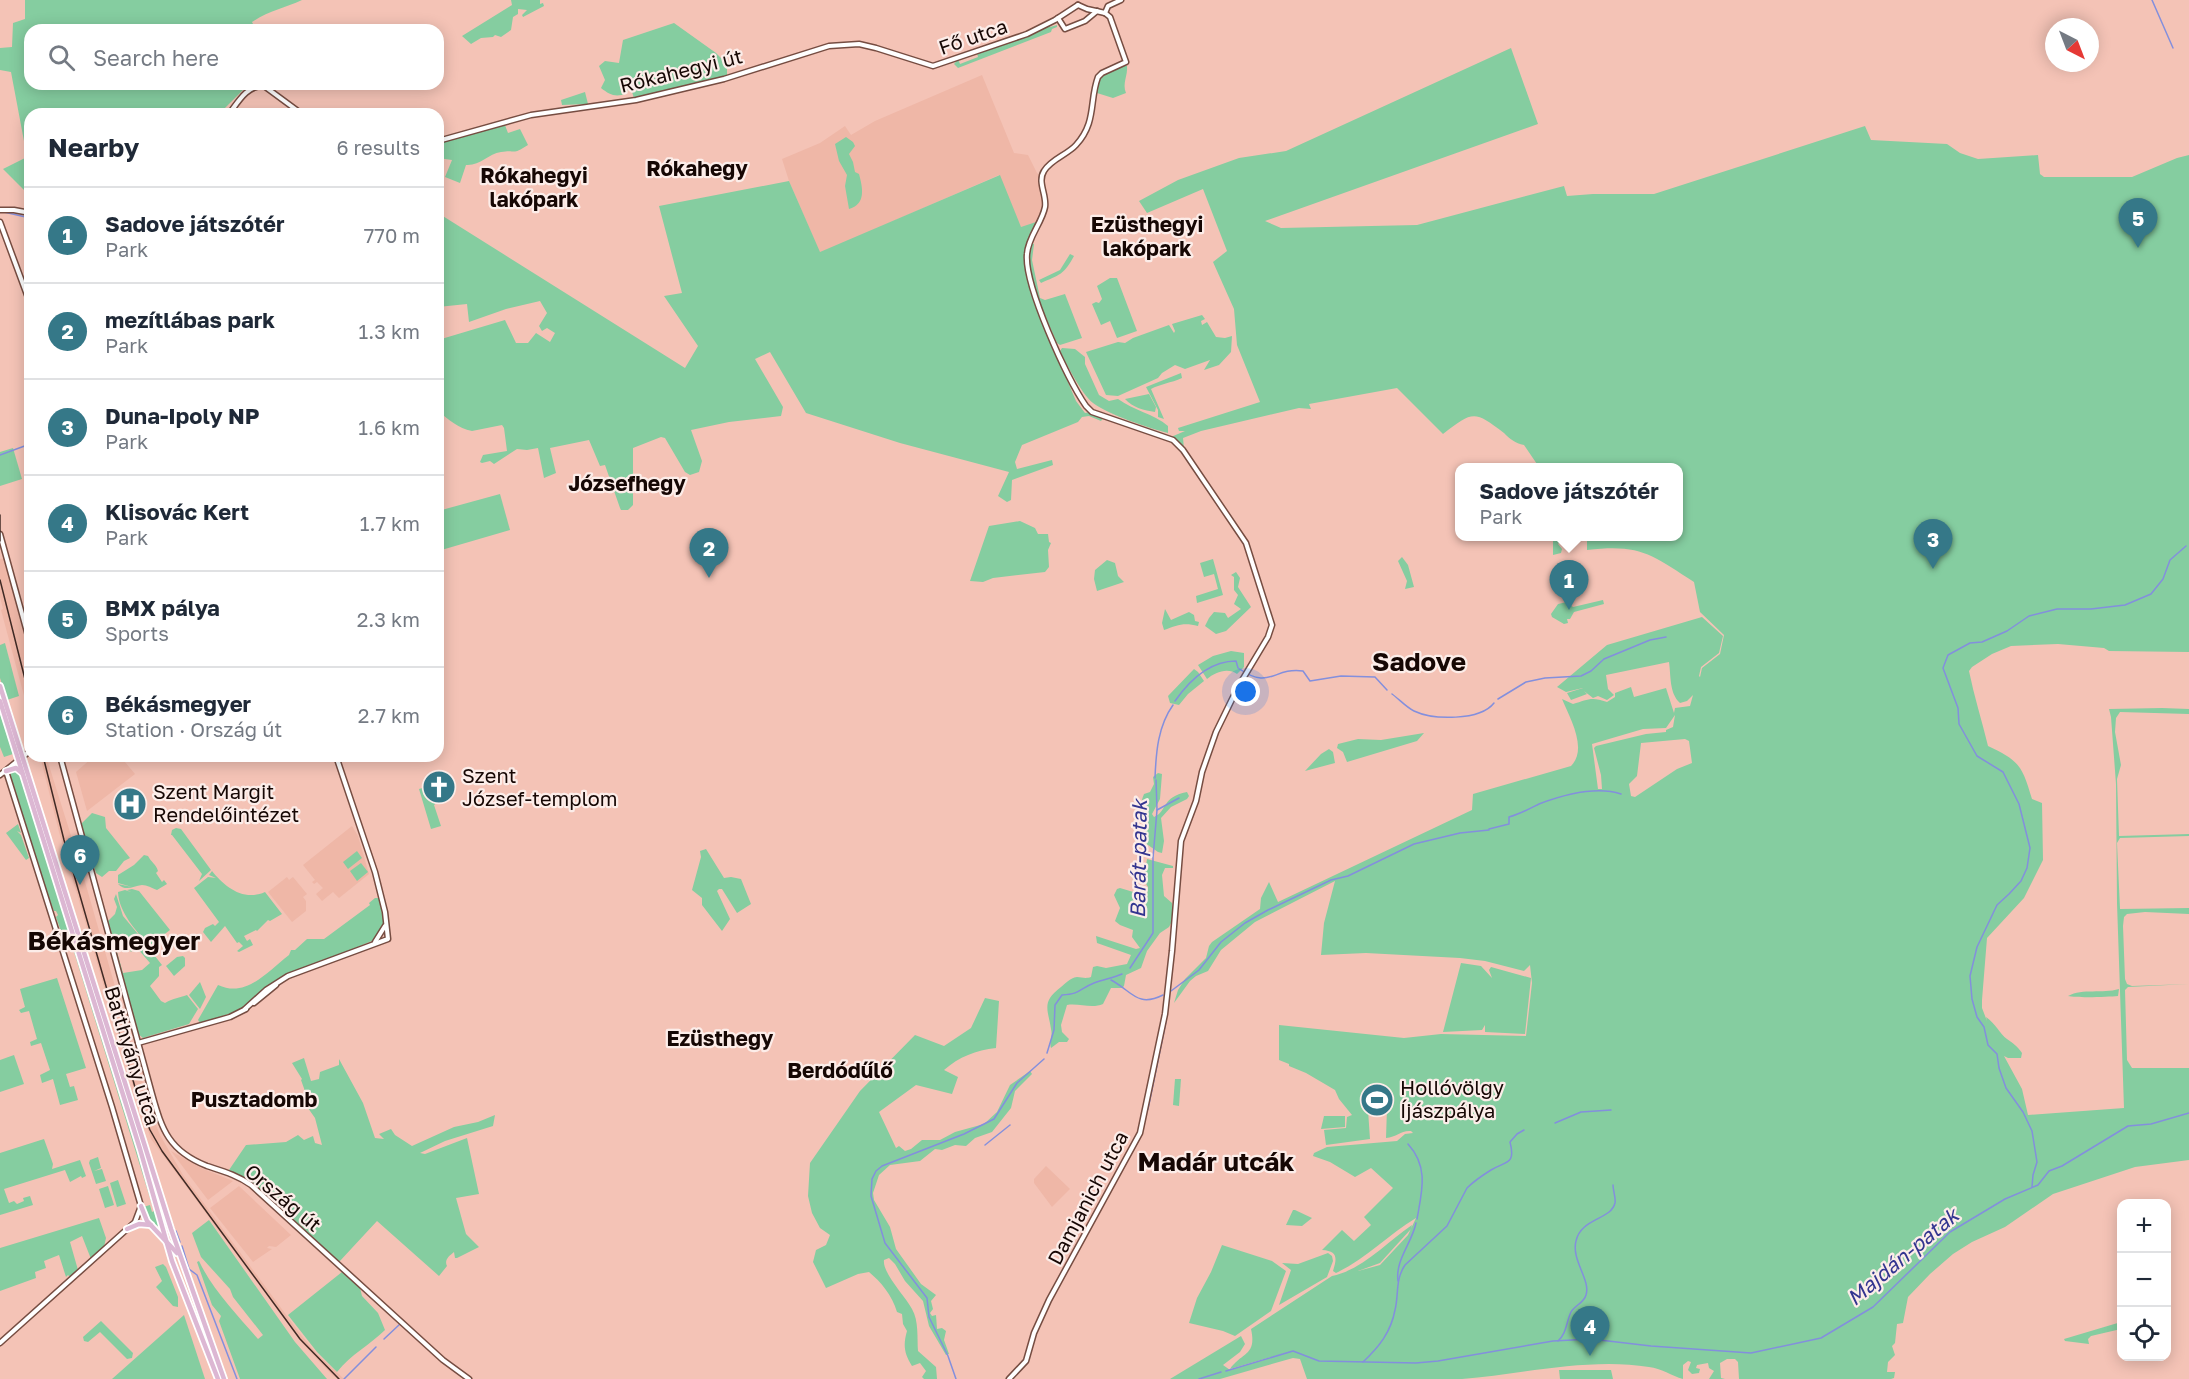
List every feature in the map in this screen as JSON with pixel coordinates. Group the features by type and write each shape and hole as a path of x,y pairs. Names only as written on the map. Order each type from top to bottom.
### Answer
{"main road":[{"path":"1105,13 1108,6 1121,0"},
{"name":"Fő utca","path":"929,66 1014,39 1058,18 1077,2 1087,9 1105,13"},
{"path":"1087,9 1089,17"},
{"path":"1058,18 1065,29 1083,22 1097,11"},
{"name":"Damjanich utca","path":"1009,1379 1026,1361 1034,1334 1049,1300 1138,1139 1158,1048 1168,984 1181,841 1196,801 1202,772 1216,732 1268,638 1272,625 1246,543 1179,444 1092,411 1086,406 1038,305 1027,264 1028,249 1045,207 1043,173 1050,164 1071,150 1079,141 1092,117 1098,77 1126,62 1110,17 1105,13"},
{"name":"Rókahegyi út","path":"444,139 531,115 636,100 724,79 829,46 859,44 929,66"},
{"path":"233,108 243,95 254,90"},
{"path":"268,90 293,108"},
{"path":"0,210 24,212"},
{"path":"0,222 24,287"},
{"path":"0,534 24,622"},
{"name":"Batthyány utca","path":"0,686 22,773 140,1149 167,1243 180,1283 218,1379"},
{"name":"Batthyány utca","path":"0,701 171,1229 224,1379"},
{"path":"0,775 24,756"},
{"name":"Ország út","path":"62,762 159,1121 166,1136 192,1159 235,1176 250,1185 443,1360 469,1379"},
{"path":"338,762 371,856 388,934 387,940 382,937"},
{"path":"6,771 16,768 22,773"},
{"path":"6,771 145,1218 180,1255"},
{"path":"382,937 386,922"},
{"path":"138,1043 222,1019 245,1010 263,998 282,979 372,945 388,934"},
{"path":"0,1342 127,1228 138,1217 141,1206"},
{"path":"127,1228 139,1224 151,1225"}],"shaded area":[{"path":"982,75 1014,153 1028,155 1037,173 1044,177 1047,210 1042,220 1021,228 999,175 820,253 782,159 820,143 845,126 851,135 875,121"},
{"path":"4,558 24,634 24,696 1,610 3,609 0,597 0,559"},
{"path":"42,762 48,762 79,861 152,1115 160,1135 183,1175 298,1331 316,1353 344,1379 333,1376 302,1343 151,1139 135,1093 59,832"},
{"path":"87,762 125,762 135,774 87,811 76,772"},
{"path":"352,826 358,836 369,874 339,898 333,892 322,901 316,894 323,888 317,882 314,884 312,882 315,880 303,865"},
{"path":"287,877 289,880 293,877 307,894 303,897 306,901 306,911 292,922 268,892"},
{"path":"171,1151 201,1168 233,1181 208,1200"},
{"path":"1046,1166 1070,1189 1052,1207 1034,1183 1034,1179"},
{"path":"239,1186 291,1235 276,1247 269,1246 267,1248 272,1249 253,1262 210,1208"}],"green space":[{"path":"25,0 302,0 270,12 252,22 253,24 24,24 24,90 243,90 225,108 24,108 24,141 11,72 0,70 0,48 12,47 13,23 25,19"},
{"path":"511,0 540,0 540,4 543,3 544,6 523,17 522,15 527,10 518,9 518,14 513,17 511,30 501,37 495,35 481,38 471,44 462,36 512,5"},
{"path":"674,23 716,53 727,64 727,76 634,98 629,83 627,93 620,95 610,94 601,88 605,80 599,66 605,61 619,63 623,40"},
{"path":"1049,25 1050,27 1057,25 1057,27 1051,32 958,68 954,64 958,59 960,64 978,57 977,53"},
{"path":"1511,48 1538,124 1265,221 1281,228 1417,225 1564,186 1567,196 1654,194 1865,126 1871,140 1947,144 1960,153 1978,159 2038,155 2040,174 2044,177 2132,177 2189,155 2189,652 2109,651 2104,648 2058,644 2011,646 1992,654 1969,671 1988,746 2007,756 2018,766 2032,799 2042,803 2043,860 2024,898 1987,938 1982,1000 1982,1008 1987,1021 1986,1017 2022,1053 2021,1058 2004,1056 2022,1089 2028,1115 2124,1108 2117,903 2116,784 2109,709 2189,709 2189,714 2120,712 2116,718 2115,732 2121,765 2117,779 2119,836 2189,834 2189,836 2120,838 2117,843 2120,909 2189,908 2189,914 2145,912 2127,914 2124,917 2123,926 2127,984 2132,986 2189,984 2128,987 2125,990 2127,1060 2132,1068 2189,1068 2189,1160 2135,1167 2053,1194 2005,1227 1972,1242 1953,1254 1908,1297 1903,1323 1897,1324 1895,1343 1892,1346 1895,1355 1888,1362 1887,1372 1895,1372 1894,1378 1891,1379 1739,1379 1738,1362 1735,1359 1727,1359 1720,1363 1721,1378 1725,1379 1709,1379 1714,1371 1709,1368 1708,1363 1697,1365 1696,1368 1700,1369 1699,1373 1692,1374 1688,1370 1691,1362 1688,1361 1683,1365 1683,1379 1653,1368 1626,1364 1603,1364 1556,1367 1462,1379 1307,1379 1300,1359 1293,1358 1220,1379 1170,1379 1241,1336 1245,1344 1240,1352 1223,1365 1230,1370 1292,1351 1230,1369 1250,1349 1251,1329 1332,1276 1364,1262 1412,1225 1411,1228 1416,1218 1357,1261 1336,1273 1333,1271 1334,1254 1322,1250 1342,1230 1354,1241 1371,1225 1364,1217 1393,1188 1371,1168 1355,1177 1330,1162 1313,1156 1314,1153 1327,1147 1397,1141 1405,1134 1413,1133 1404,1132 1386,1138 1387,1108 1368,1108 1367,1096 1370,1139 1326,1145 1324,1130 1346,1128 1347,1117 1352,1115 1335,1090 1279,1060 1279,1025 1404,1038 1441,1034 1526,1036 1532,983 1530,965 1524,971 1485,961 1460,958 1366,953 1321,955 1324,923 1335,881 1255,922 1221,950 1208,971 1190,981 1174,1003 1178,990 1185,979 1206,958 1212,942 1260,909 1261,898 1269,882 1278,902 1472,810 1473,794 1571,766 1576,759 1578,742 1562,699 1573,704 1593,699 1607,702 1615,697 1615,693 1631,687 1634,697 1666,688 1674,713 1675,708 1690,706 1693,695 1687,701 1680,703 1676,699 1671,684 1669,662 1606,675 1608,689 1614,695 1607,700 1598,696 1593,698 1584,691 1587,694 1571,700 1567,693 1583,688 1566,692 1557,687 1607,645 1702,617 1723,636 1719,653 1701,667 1700,677 1702,668 1720,654 1724,635 1700,612 1694,582 1666,564 1633,550 1587,550 1587,541 1683,541 1683,463 1536,463 1524,445 1479,417 1474,416 1461,421 1443,434 1397,388 1309,404 1311,409 1299,408 1201,431 1183,438 1184,449 1171,437 1185,431 1179,431 1178,428 1260,402 1237,345 1234,309 1213,262 1227,251 1203,189 1147,213 1139,201 1178,180 1239,158 1286,151","holes":["1675,715 1673,727 1666,732 1646,734 1596,746 1594,748 1602,789 1598,789 1592,744 1643,729 1666,728","1685,739 1689,741 1692,763 1677,769 1635,797 1631,796 1629,784 1637,776 1641,743","1411,1229 1380,1265 1358,1271 1380,1263"]},
{"path":"1127,66 1126,93 1113,98 1097,93 1100,81 1105,74"},
{"path":"585,92 588,104 562,105 561,100"},
{"path":"503,120 508,133 520,129 528,145 516,151 496,153 476,164 466,165 460,183 445,177 452,160 444,159 444,137"},
{"path":"846,137 855,146 849,154 855,172 859,174 862,190 861,200 849,209 845,186 847,175 839,161 835,144"},
{"path":"24,158 24,190 3,169"},
{"path":"1000,175 1021,227 1042,220 1032,243 1034,244 1032,260 1040,298 1045,300 1065,294 1082,338 1060,345 1057,343 1039,302 1036,307 1076,401 1085,413 1090,412 1104,417 1101,421 1089,416 1082,417 1078,422 1022,445 1015,462 1017,469 1052,460 1053,465 1012,480 1011,500 1007,502 998,496 1009,472 900,443 806,413 770,352 755,359 783,407 781,416 729,422 691,430 702,461 699,472 690,475 685,472 665,438 661,437 633,448 633,505 628,510 621,510 605,465 600,466 589,440 550,448 556,473 544,478 538,448 517,449 494,464 490,461 480,462 483,455 507,451 502,425 472,431 458,426 444,416 444,338 505,320 516,343 528,343 536,333 550,342 555,333 547,328 542,331 539,326 547,313 540,301 506,309 469,322 467,304 444,306 444,217 685,368 698,346 664,296 682,293 659,206 789,181 820,252"},
{"path":"1070,254 1074,256 1064,271 1041,283 1039,280 1060,270"},
{"path":"1110,278 1117,278 1137,331 1117,338 1110,321 1101,325 1092,304 1099,303 1102,299 1097,286"},
{"path":"1202,315 1205,319 1201,321 1202,325 1207,322 1216,337 1232,336 1231,352 1219,365 1204,370 1210,360 1185,369 1175,365 1158,378 1118,396 1106,395 1086,352 1118,342 1125,343 1169,325 1174,333 1172,324"},
{"path":"1062,348 1075,349 1085,357 1085,364 1099,395 1109,401 1118,399 1156,418 1168,426 1168,433 1119,416 1093,403 1070,371 1060,351"},
{"path":"1181,373 1182,378 1151,389 1164,419 1158,417 1158,410 1146,387"},
{"path":"1149,394 1156,407 1155,412 1135,407 1125,399"},
{"path":"13,448 22,479 0,486 0,452"},
{"path":"500,494 510,530 444,549 444,509"},
{"path":"1020,521 1035,528 1038,534 1048,534 1051,543 1048,550 1049,567 1045,572 993,578 983,582 970,581 989,526"},
{"path":"1553,541 1560,541 1558,544 1562,549 1561,553 1553,555"},
{"path":"1402,557 1408,565 1414,587 1405,589 1407,581 1398,561"},
{"path":"1213,559 1223,595 1197,603 1196,596 1218,589 1214,574 1204,577 1200,563"},
{"path":"1107,560 1115,563 1118,576 1124,582 1097,591 1094,579 1095,570"},
{"path":"1236,572 1240,578 1238,587 1251,607 1226,631 1216,634 1205,626 1214,612 1225,613 1228,618 1241,609 1234,604 1238,595 1234,590 1234,577 1231,575"},
{"path":"1603,600 1604,604 1574,612 1570,619 1567,619 1568,623 1564,624 1551,614 1558,604 1567,602 1573,607"},
{"path":"1165,609 1171,620 1189,612 1194,615 1195,621 1199,622 1198,626 1189,624 1164,630 1162,623"},
{"path":"5,643 19,696 7,700 0,678 0,645"},
{"path":"1231,651 1244,653 1244,667 1237,674 1222,671 1207,679 1198,665 1213,656"},
{"path":"1194,669 1204,681 1179,705 1170,703 1168,696"},
{"path":"0,713 13,754 4,757 0,747"},
{"path":"1424,733 1417,741 1347,762 1343,752 1337,748 1338,744 1358,739 1381,740"},
{"path":"1329,749 1333,752 1335,763 1305,771 1321,754"},
{"path":"13,770 20,774 163,1230 149,1220 143,1207 150,1205 152,1212 154,1211 71,942 65,943 56,917 58,915 54,911 25,827 9,776"},
{"path":"1158,773 1162,774 1160,799 1152,814 1154,817 1173,797 1187,792 1189,796 1171,807 1161,818 1164,841 1162,853 1138,838 1146,821 1142,798 1144,794 1150,792 1154,784 1153,777"},
{"path":"433,785 438,802 434,805 441,826 431,829 419,789"},
{"path":"92,813 105,817 106,828 130,858 124,861 116,871 109,871 102,877 96,873 81,824"},
{"path":"18,824 21,833 17,831 21,835 29,858 26,860 6,833"},
{"path":"181,829 211,870 199,881 202,874 171,835 172,830"},
{"path":"706,849 724,878 741,879 751,904 737,913 722,889 719,889 717,891 730,919 722,931 702,905 702,898 692,890 701,857 700,851"},
{"path":"357,851 362,858 348,869 343,862"},
{"path":"144,855 148,856 156,867 158,871 156,873 162,882 164,880 167,884 157,890 144,885 132,887 118,883 118,875 134,865"},
{"path":"1147,859 1173,866 1173,868 1165,868 1162,875 1164,896 1172,903 1172,921 1169,927 1160,933 1147,951 1141,968 1126,975 1122,988 1111,988 1103,1004 1067,1005 1061,1025 1062,1032 1069,1039 1051,1048 1047,1006 1055,992 1072,979 1091,977 1093,967 1106,968 1127,964 1131,955 1097,943 1096,936 1136,949 1140,948 1132,937 1133,930 1115,921 1120,908 1114,895 1120,888 1147,894 1148,887 1139,872 1145,873"},
{"path":"361,863 368,872 357,881 350,871"},
{"path":"212,871 228,887 242,894 257,895 265,892 282,914 268,920 257,931 244,936 247,941 250,939 253,945 239,952 237,951 243,946 237,943 225,926 211,942 203,932 205,928 213,924 215,926 219,922 194,888 208,877 216,878 209,875"},
{"path":"125,890 131,892 127,890 139,891 170,930 149,946 121,907 118,892"},
{"path":"116,894 123,916 143,940 131,952 125,942 116,945 116,949 113,943 108,921 115,914"},
{"path":"379,898 384,924 374,940 325,961 290,972 235,1012 200,1023 198,1020 218,985 238,988 255,982 289,955 291,950 295,950 307,939 324,939 370,905 369,903"},
{"path":"141,944 147,946 162,965 159,967 159,976 150,986 161,1001 165,1003 187,995 198,1009 189,1024 143,1038 137,1033 115,953 117,952 123,973 142,970 150,963 137,948"},
{"path":"183,956 185,966 174,976 166,966 177,957"},
{"path":"1461,963 1481,966 1492,978 1489,970 1491,967 1531,978 1525,1034 1485,1032 1485,1025 1482,1030 1443,1032"},
{"path":"57,978 86,1068 66,1074 70,1087 74,1086 78,1100 60,1105 53,1079 42,1083 40,1075 50,1070 41,1043 31,1046 30,1042 37,1039 29,1011 21,1013 19,1010 25,1007 20,989"},
{"path":"200,982 206,997 200,1009 189,995"},
{"path":"2119,989 2118,996 2068,996 2080,992"},
{"path":"985,998 999,1001 996,1048 968,1055 944,1070 958,1077 952,1094 916,1085 879,1112 896,1148 899,1146 905,1151 922,1140 940,1140 955,1132 984,1124 997,1112 1010,1085 1030,1071 1032,1074 1015,1091 1011,1108 992,1132 975,1138 966,1146 955,1145 942,1150 935,1149 920,1161 890,1165 879,1175 873,1193 874,1200 890,1227 896,1249 921,1284 936,1295 931,1301 933,1309 930,1313 932,1316 936,1315 937,1329 942,1328 946,1331 944,1340 949,1354 946,1355 929,1326 923,1301 905,1281 895,1264 889,1258 884,1260 890,1278 914,1314 917,1324 918,1351 936,1367 937,1379 924,1379 922,1377 926,1371 920,1363 912,1366 907,1357 905,1345 907,1331 903,1324 902,1314 897,1312 882,1285 869,1272 858,1274 826,1288 813,1262 816,1250 826,1245 830,1235 820,1228 812,1213 808,1196 810,1163 860,1091 915,1035 944,1046 971,1028"},
{"path":"14,1055 24,1084 0,1092 0,1060"},
{"path":"304,1058 311,1081 319,1079 320,1072 339,1065 339,1059 363,1103 375,1138 384,1139 379,1134 391,1129 395,1135 412,1146 454,1127 478,1122 495,1115 493,1126 445,1141 420,1153 425,1154 467,1138 479,1194 456,1198 466,1234 479,1247 457,1258 454,1252 448,1258 447,1266 439,1276 377,1221 339,1262 251,1183 229,1170 246,1145 286,1142 298,1135 304,1140 313,1136 315,1143 322,1145 315,1118 308,1108 310,1105 302,1079 292,1063"},
{"path":"1175,1079 1181,1079 1179,1106 1173,1105"},
{"path":"1324,1116 1345,1116 1345,1127 1321,1129"},
{"path":"44,1139 53,1164 52,1169 80,1160 86,1176 70,1182 65,1170 4,1189 9,1203 14,1201 17,1204 24,1201 23,1198 30,1196 33,1205 0,1215 0,1153"},
{"path":"98,1157 101,1168 94,1171 102,1169 106,1181 96,1184 89,1163 90,1160"},
{"path":"118,1180 126,1204 117,1207 110,1183"},
{"path":"108,1186 114,1205 105,1208 99,1189"},
{"path":"1293,1210 1312,1218 1302,1226 1286,1225"},
{"path":"99,1218 106,1238 104,1247 91,1259 82,1236 70,1242 78,1270 70,1277 68,1275 66,1277 59,1255 44,1261 46,1268 35,1272 36,1278 0,1291 0,1248"},
{"path":"209,1220 295,1342 327,1379 240,1379 219,1321 221,1316 212,1305 197,1262 199,1261 218,1292 258,1339 263,1335 233,1297 230,1289 201,1257 192,1233"},
{"path":"1222,1245 1272,1261 1286,1271 1271,1311 1235,1336 1189,1323 1197,1298"},
{"path":"1328,1253 1332,1256 1333,1261 1327,1277 1279,1305 1291,1270 1282,1263 1298,1264"},
{"path":"163,1264 178,1297 178,1307 173,1306 156,1287 162,1281 155,1267"},
{"path":"342,1272 360,1288 362,1296 378,1313 385,1330 337,1372 317,1352 288,1315"},
{"path":"184,1315 205,1379 112,1379"},
{"path":"101,1321 133,1353 132,1358 127,1359 100,1332 88,1342 84,1341 83,1337"},
{"path":"2117,1323 2117,1330 2091,1336 2088,1339 2089,1344 2064,1339"},
{"path":"1559,1370 1611,1370 1613,1379 1560,1379"}],"waterway":[{"path":"2152,0 2173,48"},
{"path":"4,212 24,217"},
{"path":"0,455 24,446"},
{"path":"2032,1187 2037,1162 2032,1131 2023,1112 2006,1088 1997,1054 1988,1045 1984,1027 1977,1017 1972,999 1970,976 1977,947 1997,905 2021,881 2027,868 2030,848 2019,804 2003,772 1977,756 1959,724 1958,708 1943,668 1948,655 1970,643 1982,642 2007,631 2029,616 2057,609 2091,609 2125,605 2151,594 2163,579 2170,560 2186,546"},
{"path":"1498,699 1526,682 1545,678 1581,676 1591,671 1604,659 1650,640 1666,637"},
{"path":"1175,701 1201,673 1217,664 1236,661 1238,668 1258,678 1293,671 1303,671 1310,681 1341,676 1375,677 1387,690"},
{"path":"1392,694 1414,711 1444,717 1468,716 1487,709 1494,703"},
{"path":"1155,778 1161,730 1173,705"},
{"name":"Barát-patak","path":"1130,968 1153,933 1156,780"},
{"path":"1489,829 1509,824 1509,817 1558,798 1590,791 1621,794"},
{"path":"1157,810 1179,798"},
{"path":"1171,991 1199,970 1221,942 1245,923 1268,910 1331,880 1348,876 1414,844 1460,833 1489,830"},
{"name":"Barát-patak","path":"1047,1053 1054,1030 1055,1005 1062,995 1077,992 1094,983 1122,974"},
{"path":"1111,980 1141,999 1154,999 1163,995"},
{"path":"1148,1109 1166,1021"},
{"name":"Barát-patak","path":"956,1379 948,1356 929,1317 927,1298 885,1243 871,1196 872,1179 882,1166 964,1134 994,1119 1017,1083 1044,1059"},
{"path":"1555,1123 1581,1112 1611,1110"},
{"name":"Majdán-patak","path":"1226,1371 1293,1351 1319,1361 1416,1363 1553,1341 1591,1339 1751,1353 1821,1338 1873,1307 1950,1232 2005,1199 2038,1185 2049,1171 2062,1166 2128,1126 2151,1124 2189,1113"},
{"path":"985,1145 1010,1125"},
{"path":"1363,1362 1379,1345 1391,1325 1400,1276 1405,1265 1447,1226 1467,1188 1488,1172 1511,1159 1510,1142 1524,1130"},
{"path":"1408,1144 1415,1153 1421,1170 1422,1189 1417,1219"},
{"path":"1558,1341 1565,1331 1571,1312 1586,1295 1586,1283 1576,1255 1576,1241 1579,1233 1589,1223 1612,1209 1615,1203 1613,1185"},
{"path":"1398,1281 1401,1259 1416,1223"},
{"path":"176,1231 180,1242"},
{"path":"182,1246 189,1269 197,1275 237,1379"},
{"path":"384,1339 400,1324"},
{"path":"344,1379 376,1347"},
{"name":"Majdán-patak","path":"1199,1379 1221,1372"}],"tram line":[{"path":"0,515 0,541"},
{"path":"0,580 24,675"},
{"path":"44,762 64,840 141,1108 150,1130 162,1151 300,1339 339,1379"}],"place":[{"name":"BMX pálya","path":"2138,248"},
{"name":"Duna-Ipoly NP","path":"1933,569"},
{"name":"mezítlábas park","path":"709,578"},
{"name":"Sadove játszótér","path":"1569,610"},
{"name":"Szent József-templom","path":"439,787"},
{"name":"Szent Margit Rendelőintézet","path":"130,804"},
{"name":"Békásmegyer","path":"80,885"},
{"name":"Hollóvölgy Íjászpálya","path":"1377,1100"},
{"name":"Klisovác Kert","path":"1590,1356"}],"district":[{"name":"Rókahegy","path":"697,169"},
{"name":"Rókahegyi lakópark","path":"534,188"},
{"name":"Ezüsthegyi lakópark","path":"1147,237"},
{"name":"Józsefhegy","path":"627,484"},
{"name":"Sadove","path":"1419,662"},
{"name":"Békásmegyer","path":"114,941"},
{"name":"Ezüsthegy","path":"720,1039"},
{"name":"Berdódűlő","path":"840,1071"},
{"name":"Pusztadomb","path":"254,1100"},
{"name":"Madár utcák","path":"1216,1162"}]}
